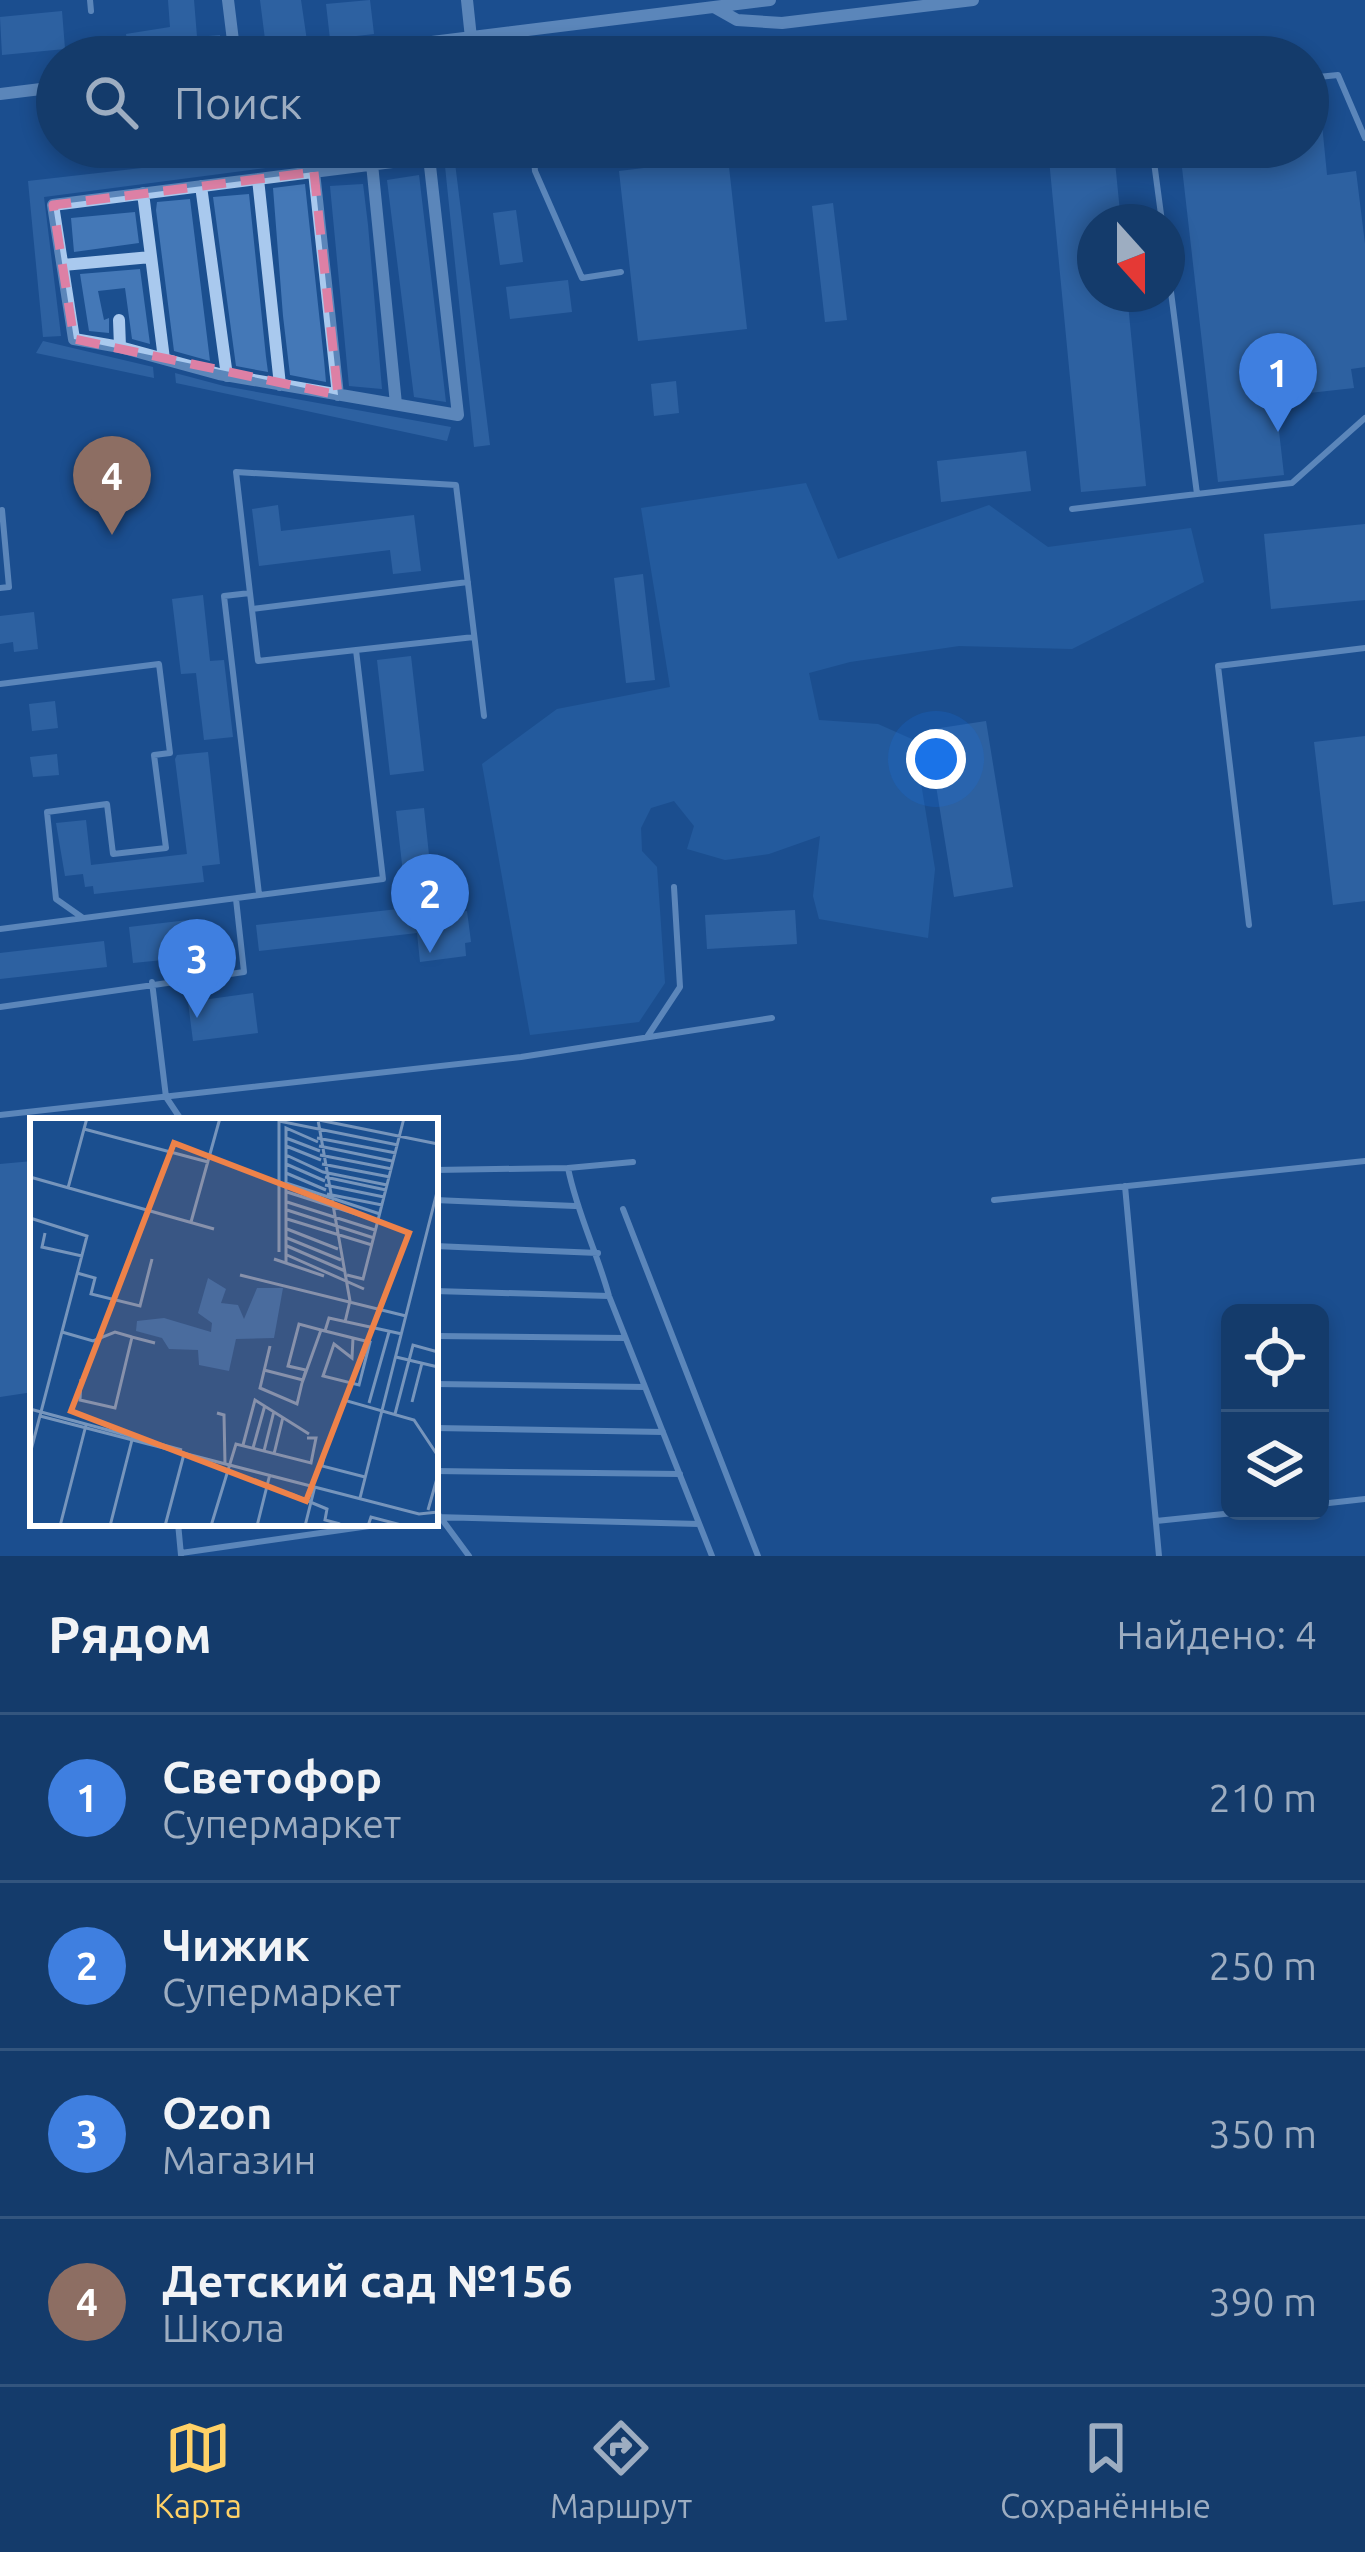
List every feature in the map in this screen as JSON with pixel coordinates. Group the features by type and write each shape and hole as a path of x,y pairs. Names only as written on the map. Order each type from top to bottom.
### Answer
{"street":[{"path":"228,0 232,36"},
{"path":"467,0 477,35"},
{"path":"469,36 712,3 770,0"},
{"path":"712,3 737,20 782,23 973,0"},
{"path":"0,94 36,90"},
{"path":"343,168 53,205 74,339 227,376 458,415 430,168"},
{"path":"372,168 396,404"},
{"path":"314,172 338,394"},
{"path":"258,179 280,385"},
{"path":"202,186 227,376"},
{"path":"143,193 164,359"},
{"path":"63,266 151,256"},
{"path":"119,320 120,347"}],"lane":[{"path":"90,0 91,11"},
{"path":"1329,76 1338,75 1365,138"},
{"path":"535,168 582,278 621,272"},
{"path":"1155,168 1160,204"},
{"path":"1174,312 1197,494"},
{"path":"1072,509 1292,483 1365,418"},
{"path":"475,637 258,661 236,472 455,485 475,637 484,716"},
{"path":"0,588 9,587 2,511"},
{"path":"252,609 468,582"},
{"path":"250,593 224,596 259,894"},
{"path":"1249,925 1218,666 1365,648"},
{"path":"0,928 382,879 356,650"},
{"path":"0,684 159,664 170,753 154,755 166,848 113,854 106,804 47,812 56,899 83,918"},
{"path":"647,1037 680,987 674,887"},
{"path":"0,1007 244,972 236,899"},
{"path":"152,982 166,1096 180,1118"},
{"path":"0,1115 521,1057 772,1018"},
{"path":"994,1199 1365,1161"},
{"path":"438,1170 633,1162"},
{"path":"568,1168 575,1206 598,1253 609,1296 712,1556"},
{"path":"1125,1186 1159,1556"},
{"path":"438,1200 575,1206"},
{"path":"623,1209 758,1556"},
{"path":"438,1246 598,1253"},
{"path":"438,1291 609,1296"},
{"path":"438,1336 625,1338"},
{"path":"438,1384 645,1387"},
{"path":"438,1429 663,1432"},
{"path":"438,1471 680,1474"},
{"path":"1329,1503 1365,1499"},
{"path":"438,1514 699,1524"},
{"path":"1156,1521 1221,1514"},
{"path":"438,1517 469,1556"},
{"path":"181,1555 370,1526"}],"highlighted area":[{"path":"314,172 338,395 74,339 53,205"}],"shaded area":[{"path":"806,483 838,559 989,505 1048,547 1191,528 1204,582 1072,649 959,646 809,673 819,720 878,724 914,740 935,869 928,938 819,919 813,896 820,836 769,854 725,860 687,849 694,826 674,801 651,808 641,828 642,851 657,867 665,983 639,1022 530,1035 482,764 557,709 670,687 641,508"}],"building":[{"path":"168,0 194,0 197,36 126,36 126,34 170,27"},
{"path":"260,0 301,0 306,36 265,36"},
{"path":"370,0 374,34 330,36 326,4"},
{"path":"62,11 64,36 36,36 36,52 2,55 0,17"},
{"path":"142,168 266,168 44,197 61,336 43,337 28,181"},
{"path":"445,168 456,168 490,445 474,447"},
{"path":"729,168 747,329 638,341 619,171"},
{"path":"1050,168 1116,168 1119,204 1077,204 1077,312 1129,312 1146,486 1081,492"},
{"path":"1182,168 1326,168 1327,175 1356,171 1365,244 1365,367 1351,369 1354,388 1300,394 1301,402 1276,405 1284,475 1218,482"},
{"path":"419,175 446,402 414,397 387,180"},
{"path":"305,184 326,382 290,375 283,316 273,188"},
{"path":"363,184 382,389 349,386 330,186"},
{"path":"249,194 268,372 236,366 213,197"},
{"path":"190,199 210,361 174,351 156,210 157,202"},
{"path":"833,203 847,320 825,322 812,206"},
{"path":"516,210 523,262 500,265 493,213"},
{"path":"135,212 139,243 74,252 71,218"},
{"path":"140,269 150,344 132,339 125,288 98,291 104,320 109,318 109,333 89,331 80,274"},
{"path":"568,280 572,312 510,319 506,287"},
{"path":"43,341 153,367 154,378 36,353"},
{"path":"175,373 451,427 447,441 176,383"},
{"path":"676,381 679,413 654,416 651,384"},
{"path":"1026,451 1031,491 941,502 937,461"},
{"path":"278,505 281,531 414,515 421,571 393,574 390,550 259,566 252,509"},
{"path":"1365,524 1365,600 1271,609 1264,534"},
{"path":"643,574 655,680 626,683 614,578"},
{"path":"203,595 210,661 224,660 233,737 204,740 196,673 181,674 172,599"},
{"path":"34,612 38,649 14,652 13,642 0,644 0,616"},
{"path":"411,656 424,771 390,775 377,660"},
{"path":"55,701 58,728 32,731 29,704"},
{"path":"986,721 1013,887 954,897 927,730"},
{"path":"1365,736 1365,901 1333,905 1314,742"},
{"path":"208,752 220,864 202,866 204,882 94,894 93,886 85,887 83,874 65,876 56,823 86,820 91,865 187,854 175,759"},
{"path":"57,754 59,775 33,777 30,757"},
{"path":"424,808 434,902 459,900 460,912 467,911 471,942 465,943 466,956 420,962 417,933 259,951 256,925 407,908 396,811"},
{"path":"795,910 797,944 707,949 705,915"},
{"path":"188,920 193,957 133,963 129,927"},
{"path":"104,941 107,967 0,979 0,953"},
{"path":"253,993 258,1033 193,1041 188,1002"},
{"path":"30,1161 30,1392 0,1397 0,1164"}],"place":[{"name":"Светофор","path":"1278,432"},
{"name":"Детский сад №156","path":"112,535"},
{"name":"Чижик","path":"430,953"},
{"name":"Ozon","path":"197,1018"}]}
